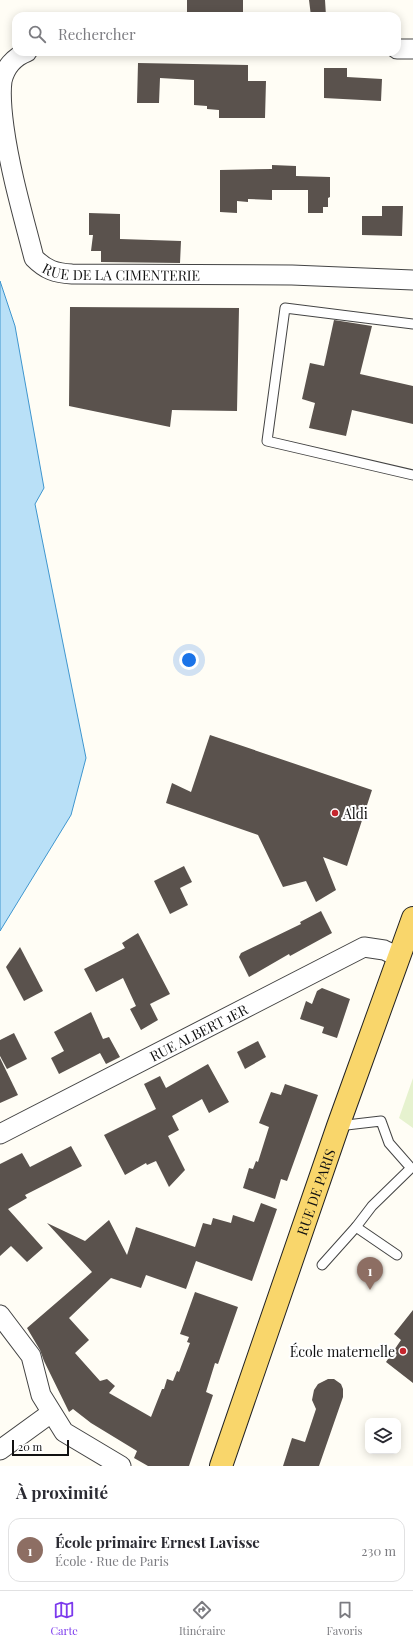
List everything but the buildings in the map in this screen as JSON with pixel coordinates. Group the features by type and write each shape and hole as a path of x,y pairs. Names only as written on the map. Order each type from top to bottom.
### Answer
{"main road":[{"name":"RUE DE PARIS","path":"221,1466 338,1126 413,918"}],"street":[{"path":"401,49 413,49"},
{"name":"RUE DE LA CIMENTERIE","path":"18,56 10,63 2,80 1,104 8,152 34,258 43,267 54,272 72,274 292,275 413,280"},
{"name":"RUE ALBERT 1ER","path":"0,1134 364,947 384,950 400,957"},
{"path":"0,1315 31,1356 41,1394 51,1413 64,1432 121,1466"},
{"path":"0,1450 51,1413"}],"lane":[{"path":"413,324 286,308 268,440 413,475"},
{"path":"322,1265 356,1227 372,1206 412,1169 389,1143 381,1121 338,1126"},
{"path":"356,1227 397,1255"}],"green space":[{"path":"413,1078 413,1128 399,1118"}],"water":[{"path":"0,281 15,326 44,488 35,504 86,758 71,815 0,931"}],"place":[{"name":"Aldi","path":"335,813"},
{"name":"École primaire Ernest Lavisse","path":"370,1290"},
{"name":"École maternelle","path":"403,1351"}]}
